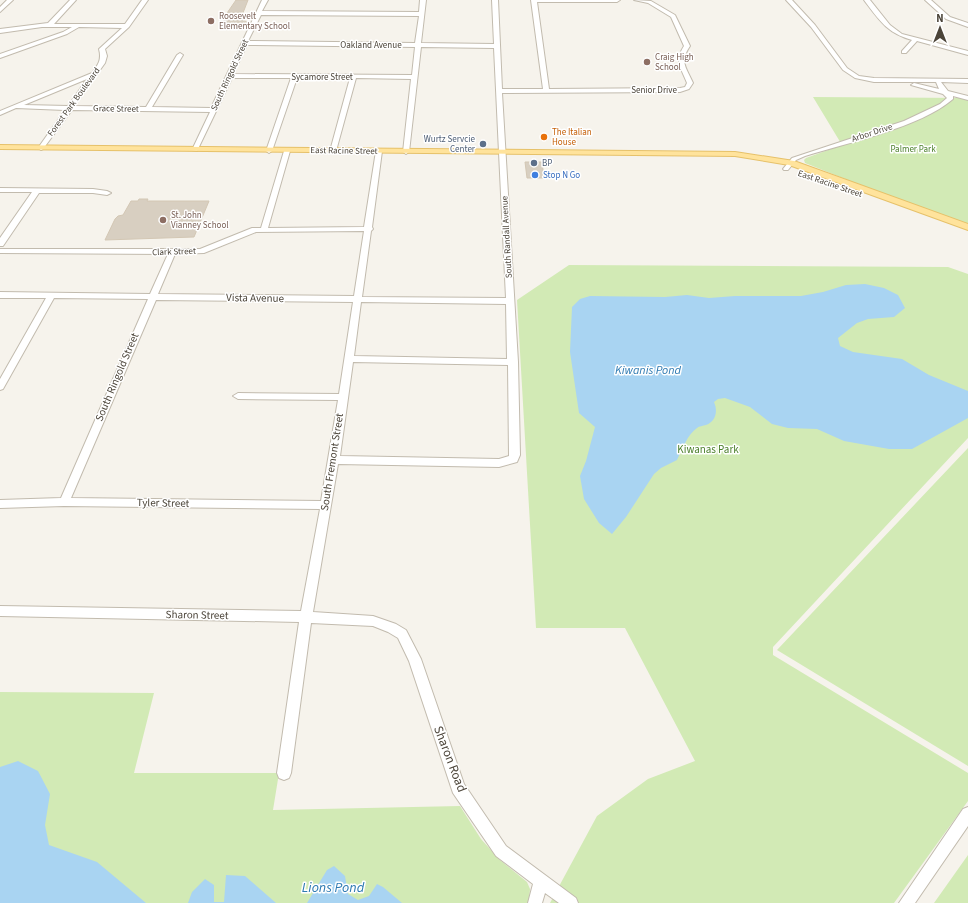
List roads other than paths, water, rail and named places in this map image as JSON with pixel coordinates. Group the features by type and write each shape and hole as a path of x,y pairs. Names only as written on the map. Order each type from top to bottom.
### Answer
{"main road":[{"name":"East Racine Street","path":"0,148 687,155 788,166 968,227"},
{"name":"East Racine Street","path":"788,166 968,234"}],"street":[{"path":"0,10 10,0"},
{"path":"50,25 73,0"},
{"name":"Forest Park Boulevard","path":"41,148 104,60 102,49 127,26 145,0"},
{"name":"South Ringold Street","path":"194,150 265,0"},
{"path":"406,152 423,0"},
{"name":"South Randall Avenue","path":"334,460 499,463 513,459 515,455 513,362 495,0"},
{"path":"546,91 534,0 617,0"},
{"name":"Senior Drive","path":"499,91 680,90 689,87 690,83 681,61 681,55 687,46 674,17 649,2 637,0"},
{"path":"789,0 813,26 845,69 850,73 866,80 968,81"},
{"path":"867,0 892,31 915,40 968,53"},
{"path":"928,0 948,18 968,25"},
{"path":"260,13 422,14"},
{"path":"0,31 50,25 127,26"},
{"path":"0,56 65,33 77,26"},
{"path":"904,52 915,40"},
{"name":"Oakland Avenue","path":"245,43 497,46"},
{"path":"147,110 180,55"},
{"path":"0,113 18,107 95,74"},
{"name":"Sycamore Street","path":"230,76 414,77"},
{"path":"269,151 295,76"},
{"path":"333,151 353,77"},
{"path":"898,81 968,98"},
{"path":"938,81 940,87 946,93"},
{"name":"Arbor Drive","path":"788,166 803,155 928,114 943,107 948,102 951,98 946,93"},
{"name":"Grace Street","path":"18,107 213,110"},
{"path":"264,230 287,151"},
{"name":"South Fremont Street","path":"284,773 306,617 334,460 357,299 369,229 379,151"},
{"path":"0,190 93,191 107,193"},
{"path":"0,244 38,190"},
{"name":"Clark Street","path":"0,251 172,253 201,251 242,234 264,230 369,229"},
{"name":"South Ringold Street","path":"64,502 172,253"},
{"name":"Vista Avenue","path":"0,294 510,301"},
{"path":"0,387 52,295"},
{"path":"349,360 513,362"},
{"path":"238,396 343,397"},
{"name":"Tyler Street","path":"0,504 64,502 325,505"},
{"name":"Sharon Street","path":"0,611 306,617 373,621 392,628"},
{"name":"Sharon Road","path":"392,628 402,634 414,659 458,788 501,851 571,903"},
{"path":"906,903 968,814"},
{"path":"535,903 542,880"}],"water":[{"name":"Kiwanis Pond","path":"865,284 884,288 898,295 905,308 894,317 868,319 857,323 838,338 840,346 853,352 902,359 929,375 968,391 968,418 912,449 889,449 844,441 817,429 788,428 772,424 750,407 725,398 718,399 714,402 716,412 712,421 706,425 698,427 693,431 685,443 677,460 661,468 654,474 626,517 612,534 599,523 584,499 580,476 586,461 595,427 579,413 570,352 572,307 580,299 590,296 665,297 687,295 709,298 735,296 801,296 823,292 846,285"},
{"path":"18,761 38,771 50,794 45,825 49,845 97,862 146,903 0,903 0,767"},
{"name":"Lions Pond","path":"334,866 345,876 348,894 358,900 369,896 377,884 383,887 402,903 307,903 327,870"},
{"name":"Lions Pond","path":"226,875 245,876 276,903 188,903 192,892 205,879 214,885 214,902 224,902"}],"place":[{"name":"Roosevelt Elementary School","path":"211,21"},
{"name":"Craig High School","path":"647,62"},
{"name":"The Italian House","path":"544,137"},
{"name":"Wurtz Servcie Center","path":"483,144"},
{"name":"BP","path":"534,163"},
{"name":"Stop N Go","path":"535,175"},
{"name":"St. John Vianney School","path":"163,220"}],"park label":[{"name":"Palmer Park","path":"913,149"},
{"name":"Kiwanas Park","path":"708,449"}]}
